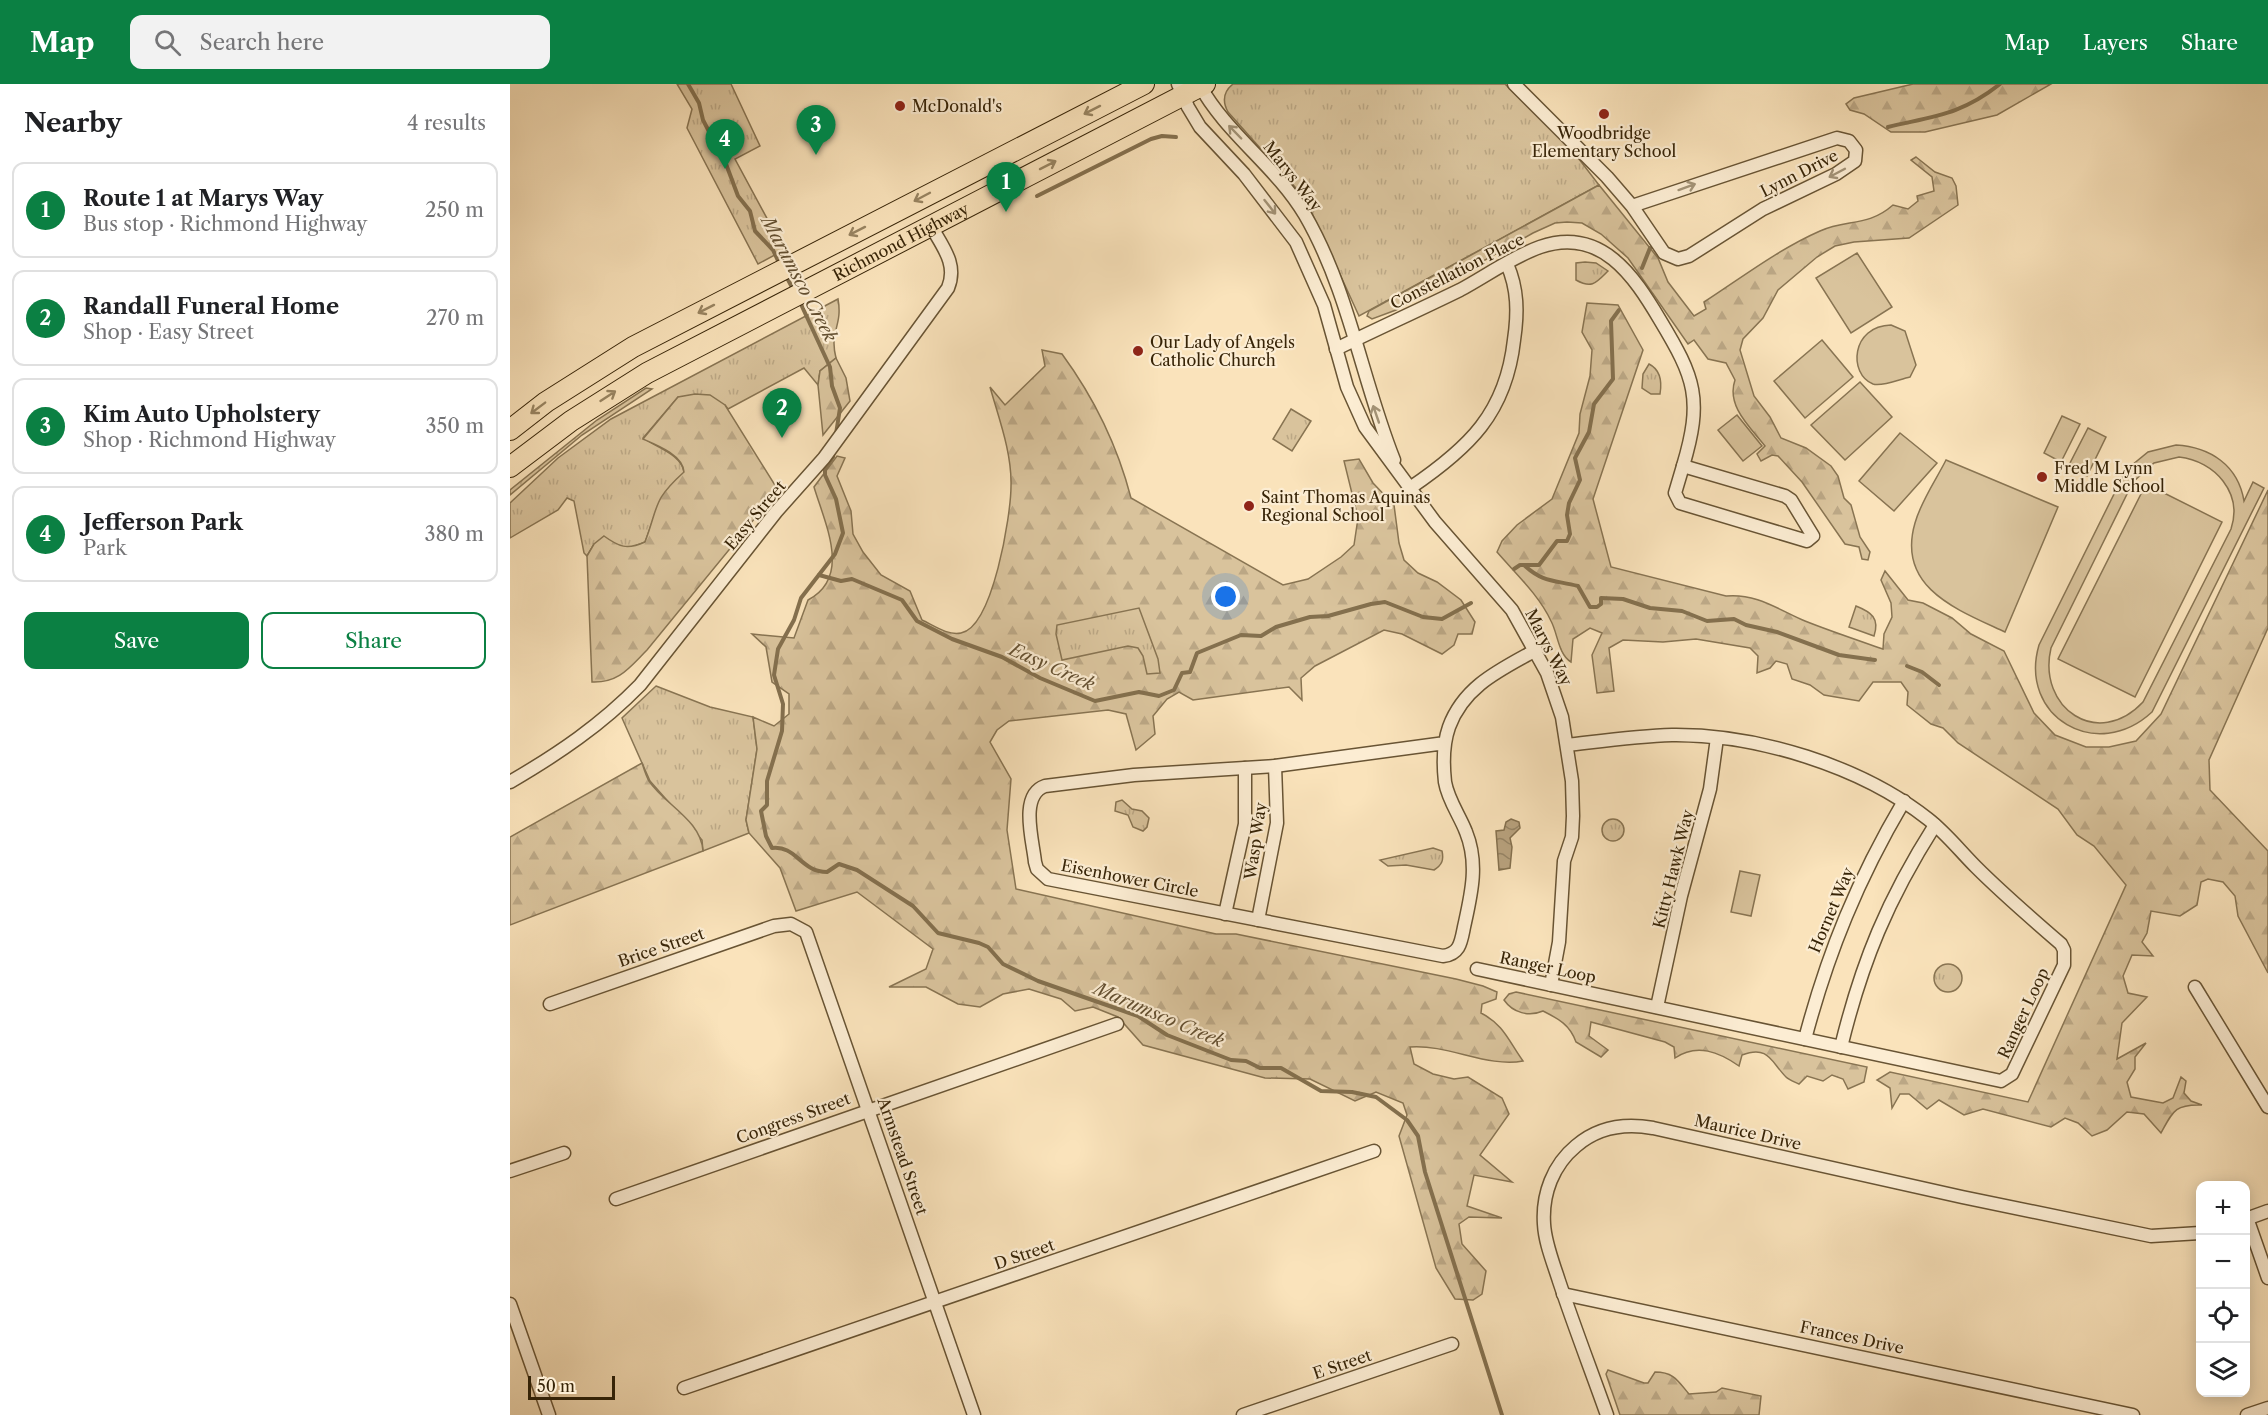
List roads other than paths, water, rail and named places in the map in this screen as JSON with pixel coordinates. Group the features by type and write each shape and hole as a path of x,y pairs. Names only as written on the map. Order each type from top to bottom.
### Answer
{"main road":[{"name":"Richmond Highway","path":"510,430 546,402 612,359 1144,84"},
{"name":"Richmond Highway","path":"510,467 612,393 771,307 931,226 1193,87"}],"street":[{"path":"1514,84 1632,206"},
{"name":"Marys Way","path":"1193,87 1269,168 1305,216 1335,277 1376,417 1397,469"},
{"name":"Marys Way","path":"1193,87 1200,127 1244,174 1296,242 1321,295 1347,387 1365,427 1435,522 1504,600 1536,650 1554,692 1567,746 1573,830 1564,861 1559,942 1551,985"},
{"name":"Lynn Drive","path":"1837,138 1849,141 1856,150 1857,155 1852,164 1763,209 1689,256 1678,259 1664,252 1632,206 1837,138"},
{"name":"Easy Street","path":"510,782 580,738 640,686 776,512 824,458 948,288 952,276 951,264 931,226"},
{"name":"Constellation Place","path":"1336,349 1461,289 1539,247 1578,244 1607,254 1630,274 1676,345 1689,372 1693,389 1694,417 1675,493 1680,503 1807,541 1813,536 1791,500 1785,496 1683,466"},
{"path":"1410,488 1435,471 1473,438 1503,391 1512,356 1517,305 1508,264"},
{"name":"Eisenhower Circle","path":"1445,743 1275,766 1134,776 1045,786 1035,791 1030,802 1037,869 1048,879 1443,957 1456,952 1461,945 1473,887 1474,869 1467,834 1446,784 1445,743 1456,712 1476,686 1536,650"},
{"name":"Ranger Loop","path":"1478,969 1997,1080 2007,1078 2012,1074 2064,965 2064,950 2061,944 2024,912 1935,825 1904,801 1860,778 1808,758 1717,738 1672,735 1567,746"},
{"name":"Kitty Hawk Way","path":"1657,1008 1681,896 1710,789 1717,738"},
{"name":"Wasp Way","path":"1258,920 1277,824 1275,766"},
{"name":"Wasp Way","path":"1225,914 1245,824 1245,768"},
{"name":"Hornet Way","path":"1805,1039 1818,989 1844,914 1904,801"},
{"path":"1841,1047 1853,999 1880,922 1935,825"},
{"name":"Brice Street","path":"550,1004 784,924"},
{"name":"Armstead Street","path":"784,924 799,927 811,939 974,1415"},
{"path":"2195,987 2268,1107"},
{"name":"Congress Street","path":"616,1199 1117,1024"},
{"name":"Maurice Drive","path":"1607,1415 1563,1294 1546,1241 1544,1224 1544,1207 1551,1178 1559,1164 1581,1142 1594,1134 1622,1126 1653,1128 1962,1197 2151,1236 2196,1233"},
{"name":"D Street","path":"684,1388 1374,1151"},
{"path":"510,1171 564,1153"},
{"path":"2250,1217 2268,1211"},
{"path":"2250,1229 2268,1278"},
{"name":"Frances Drive","path":"1563,1294 2133,1415"},
{"path":"510,1304 549,1415"},
{"name":"E Street","path":"1243,1415 1452,1344"},
{"path":"2247,1415 2268,1408"}],"water":[{"path":"1511,819 1519,822 1520,828 1510,838 1512,847 1510,868 1499,870 1496,831 1504,830 1506,822"}],"waterway":[{"name":"Marumsco Creek","path":"688,84 699,103 703,120 726,164 738,196 750,211 755,231 773,250 780,265"},
{"name":"Easy Creek","path":"1888,127 1947,113 1973,102 2000,84"},
{"path":"1037,196 1151,139 1162,136 1176,137"},
{"name":"Easy Creek","path":"1642,268 1650,248"},
{"name":"Marumsco Creek","path":"785,274 794,291"},
{"name":"Marumsco Creek","path":"799,300 830,367 832,386 840,408 836,434"},
{"name":"Easy Creek","path":"1514,569 1520,565 1539,565 1557,541 1567,541 1570,534 1567,515 1569,503 1580,480 1575,458 1589,432 1594,404 1613,379 1611,321 1619,310"},
{"name":"Marumsco Creek","path":"834,450 833,457 825,469 825,475 836,499 843,533 835,554 801,598 794,620 778,649 774,675 783,704 782,731 767,781 767,805 761,811 766,836 772,848 787,850 804,864 818,871 827,872 839,864 857,870 913,906 938,933 988,947 1003,964 1038,981 1138,1016 1167,1035 1231,1060 1246,1061 1260,1068 1281,1068 1321,1091 1352,1092 1376,1097 1407,1120 1418,1136 1425,1172 1502,1415"},
{"path":"1524,565 1543,578 1578,586 1590,607 1597,607 1601,604 1601,598 1623,599 1650,608 1682,611 1707,621 1734,619 1839,655 1875,660"},
{"name":"Easy Creek","path":"819,575 841,581 852,579 902,600 917,621 952,639 1002,657 1040,678 1095,701 1139,692 1159,696 1174,690 1182,673 1190,672 1197,653 1241,635 1261,636 1276,627 1310,617 1328,616 1385,602 1423,617 1442,619 1471,603"},
{"path":"1907,666 1922,672 1939,685"}],"place":[{"name":"McDonald's","path":"900,106"},
{"name":"Woodbridge Elementary School","path":"1604,114"},
{"name":"Kim Auto Upholstery","path":"816,155"},
{"name":"Jefferson Park","path":"725,169"},
{"name":"Route 1 at Marys Way","path":"1006,212"},
{"name":"Our Lady of Angels Catholic Church","path":"1138,351"},
{"name":"Randall Funeral Home","path":"782,438"},
{"name":"Fred M Lynn Middle School","path":"2042,477"},
{"name":"Saint Thomas Aquinas Regional School","path":"1249,506"}]}
